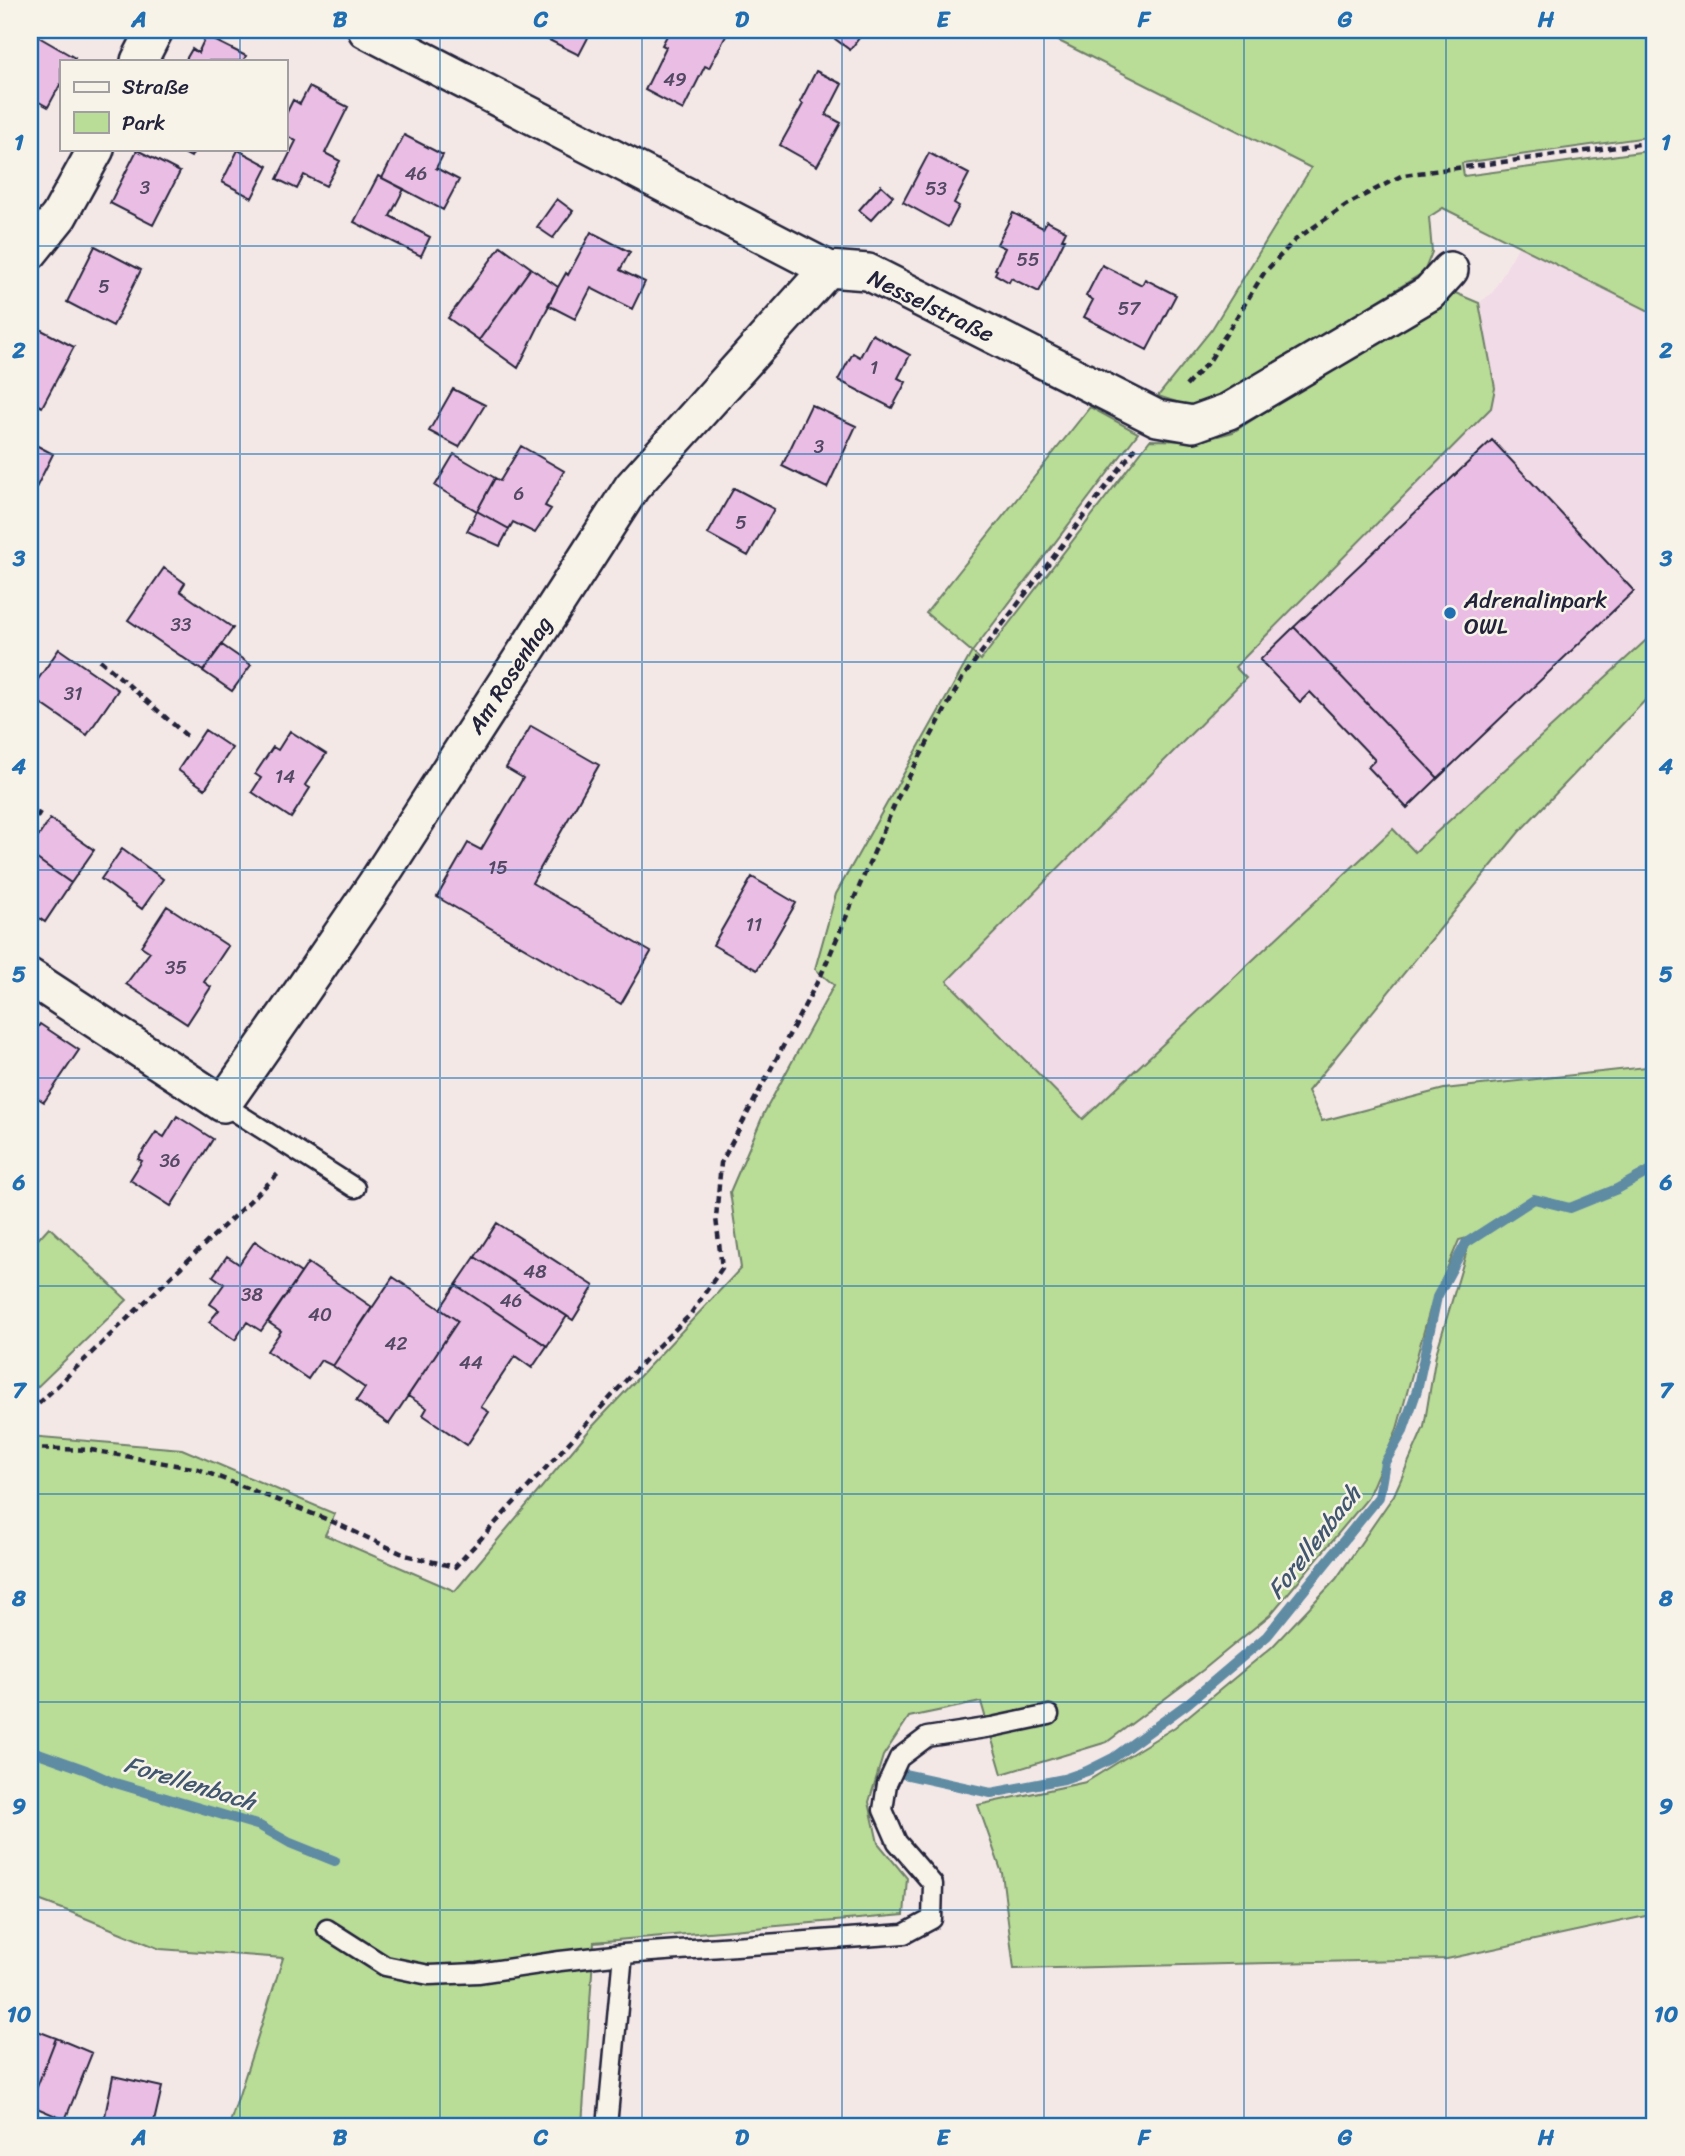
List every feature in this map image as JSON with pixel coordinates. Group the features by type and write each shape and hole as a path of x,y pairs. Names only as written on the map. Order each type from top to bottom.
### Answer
{"street":[{"path":"140,60 155,30"},
{"name":"Nesselstraße","path":"366,30 828,269 868,272 1157,418 1193,424 1229,411 1429,293 1450,270"},
{"path":"30,252 59,216 95,150"},
{"name":"Am Rosenhag","path":"223,1104 374,885 632,487 828,269"},
{"path":"30,977 223,1104"}],"lane":[{"path":"223,1104 355,1188"},
{"path":"327,1929 385,1966 429,1975 478,1973 622,1954 904,1934 932,1919 933,1884 897,1842 883,1810 887,1784 899,1758 927,1737 1049,1715"},
{"path":"607,2126 622,1954"}],"path":[{"path":"30,1448 90,1450 198,1469 331,1521 405,1555 454,1567 652,1352 690,1315 722,1268 716,1218 721,1163 822,973 897,799 963,677 1157,418 1210,360 1264,273 1295,240 1346,205 1403,175 1655,142"},
{"path":"100,660 188,737"},
{"path":"30,828 41,810"},
{"path":"30,1412 300,1153"}],"shaded area":[{"path":"1519,245 1655,314 1655,632 1415,852 1393,830 1083,1119 947,981 1246,679 1235,668 1495,388 1479,303 1493,292"}],"green space":[{"path":"1037,30 1655,30 1655,136 1462,163 1464,176 1655,150 1655,314 1443,208 1429,217 1432,252 1424,272 1225,397 1192,407 1158,396 1212,329 1311,168"},
{"path":"1453,292 1479,303 1495,388 1491,408 1235,667 1246,678 947,981 1083,1119 1393,829 1415,852 1655,632 1655,690 1519,832 1308,1091 1322,1121 1444,1089 1655,1066 1655,1914 1447,1959 1014,1969 1002,1873 978,1805 1086,1782 1175,1727 1272,1647 1336,1579 1394,1495 1424,1427 1436,1354 1471,1237 1459,1240 1430,1309 1397,1429 1367,1499 1270,1615 1203,1670 1107,1742 1002,1774 981,1702 909,1717 883,1756 869,1802 878,1843 907,1878 904,1915 594,1942 582,2126 229,2126 283,1958 160,1949 30,1897 30,1436 182,1449 335,1514 325,1535 455,1591 592,1427 741,1268 730,1192 764,1113 834,985 815,969 836,894 972,652 981,660 1150,440 1199,441 1233,432"},
{"path":"1090,407 1138,433 972,652 926,613"},
{"path":"49,1227 127,1300 30,1394 30,1248"}],"building":[{"path":"542,30 592,30 579,55 539,35"},
{"path":"670,30 714,30 726,36 709,68 705,66 683,110 645,90 666,47 662,45"},
{"path":"823,30 865,30 850,50"},
{"path":"30,32 75,58 60,60 60,85 48,107 30,97"},
{"path":"206,36 246,56 244,60 186,60 192,49 198,53"},
{"path":"816,71 842,84 826,115 841,123 817,166 780,145 803,104 800,102"},
{"path":"309,87 348,107 325,153 340,161 326,186 304,175 297,189 277,179 296,141 287,136 287,112 293,100 300,104"},
{"path":"404,135 443,155 436,168 459,180 443,210 382,178"},
{"path":"137,150 180,172 153,225 110,203"},
{"path":"178,150 194,150 191,157"},
{"path":"238,150 268,166 252,198 222,182"},
{"path":"929,153 969,174 954,203 959,206 948,227 903,202"},
{"path":"378,176 404,189 390,216 430,237 421,256 354,222"},
{"path":"881,185 893,196 871,220 859,210"},
{"path":"557,199 573,211 553,238 537,227"},
{"path":"1013,213 1043,228 1047,221 1066,231 1062,239 1065,239 1039,292 1011,278 1009,282 995,274 1005,248 997,244"},
{"path":"591,232 630,252 620,270 645,282 632,309 591,288 575,319 548,305"},
{"path":"95,246 141,270 113,326 67,302"},
{"path":"501,246 531,268 479,340 448,318"},
{"path":"1102,265 1142,285 1145,279 1176,295 1147,350 1084,317 1093,300 1086,296"},
{"path":"531,268 558,287 518,368 479,340"},
{"path":"30,324 74,347 42,407 30,401"},
{"path":"872,334 910,355 898,378 906,382 892,408 838,380 853,353 860,357"},
{"path":"453,389 485,405 459,447 429,431"},
{"path":"811,405 856,426 827,488 782,466"},
{"path":"1492,440 1634,591 1438,778 1294,627"},
{"path":"30,442 53,454 36,488 30,485"},
{"path":"521,446 564,471 545,506 551,509 535,533 513,522 509,529 477,511 495,478 500,481"},
{"path":"454,454 495,478 477,511 435,486"},
{"path":"734,488 774,509 748,556 708,534"},
{"path":"477,511 509,529 500,546 467,531"},
{"path":"164,568 185,583 180,591 233,628 203,671 128,620"},
{"path":"1294,627 1438,778 1407,808 1368,767 1375,760 1310,692 1300,702 1260,660"},
{"path":"222,645 251,665 232,691 203,671"},
{"path":"59,649 118,690 87,735 30,696 30,691"},
{"path":"531,726 599,765 532,883 651,952 621,1004 437,897 468,843 481,850 523,778 506,768"},
{"path":"205,730 232,748 205,789 178,770"},
{"path":"290,731 326,754 305,785 310,788 291,818 252,792 261,778 255,774 273,747 278,750"},
{"path":"50,819 94,850 71,883 30,854 30,849"},
{"path":"122,849 163,879 142,909 101,879"},
{"path":"30,854 71,883 45,922 30,912"},
{"path":"752,877 796,903 757,970 713,945"},
{"path":"167,906 228,946 204,982 211,987 187,1024 126,984 150,952 141,946"},
{"path":"40,1024 79,1050 44,1102 30,1093 30,1039"},
{"path":"177,1116 213,1139 171,1206 130,1180 142,1161 138,1159 156,1132 164,1137"},
{"path":"497,1223 594,1286 573,1320 475,1257"},
{"path":"255,1241 301,1273 261,1331 247,1322 235,1340 209,1322 219,1310 210,1304 224,1284 213,1276 227,1256 239,1264"},
{"path":"475,1257 567,1316 547,1346 456,1285"},
{"path":"308,1263 372,1307 333,1366 321,1360 308,1379 267,1351 281,1331 268,1322"},
{"path":"393,1277 458,1321 389,1424 356,1401 365,1388 333,1366"},
{"path":"456,1285 547,1346 532,1368 515,1356 481,1407 489,1412 467,1445 423,1415 427,1408 408,1396 458,1321 440,1309"},
{"path":"30,2028 56,2038 30,2105"},
{"path":"56,2038 92,2053 65,2120 30,2105"},
{"path":"113,2076 162,2087 153,2126 103,2126"}],"waterway":[{"name":"Forellenbach","path":"904,1774 991,1793 1064,1779 1113,1758 1187,1704 1267,1636 1379,1497 1385,1462 1402,1433 1417,1390 1437,1297 1466,1243 1534,1199 1570,1208 1617,1189 1655,1168"},
{"name":"Forellenbach","path":"30,1750 112,1782 260,1826 290,1843 335,1861"}],"place":[{"name":"Adrenalinpark OWL","path":"1450,613"}]}
